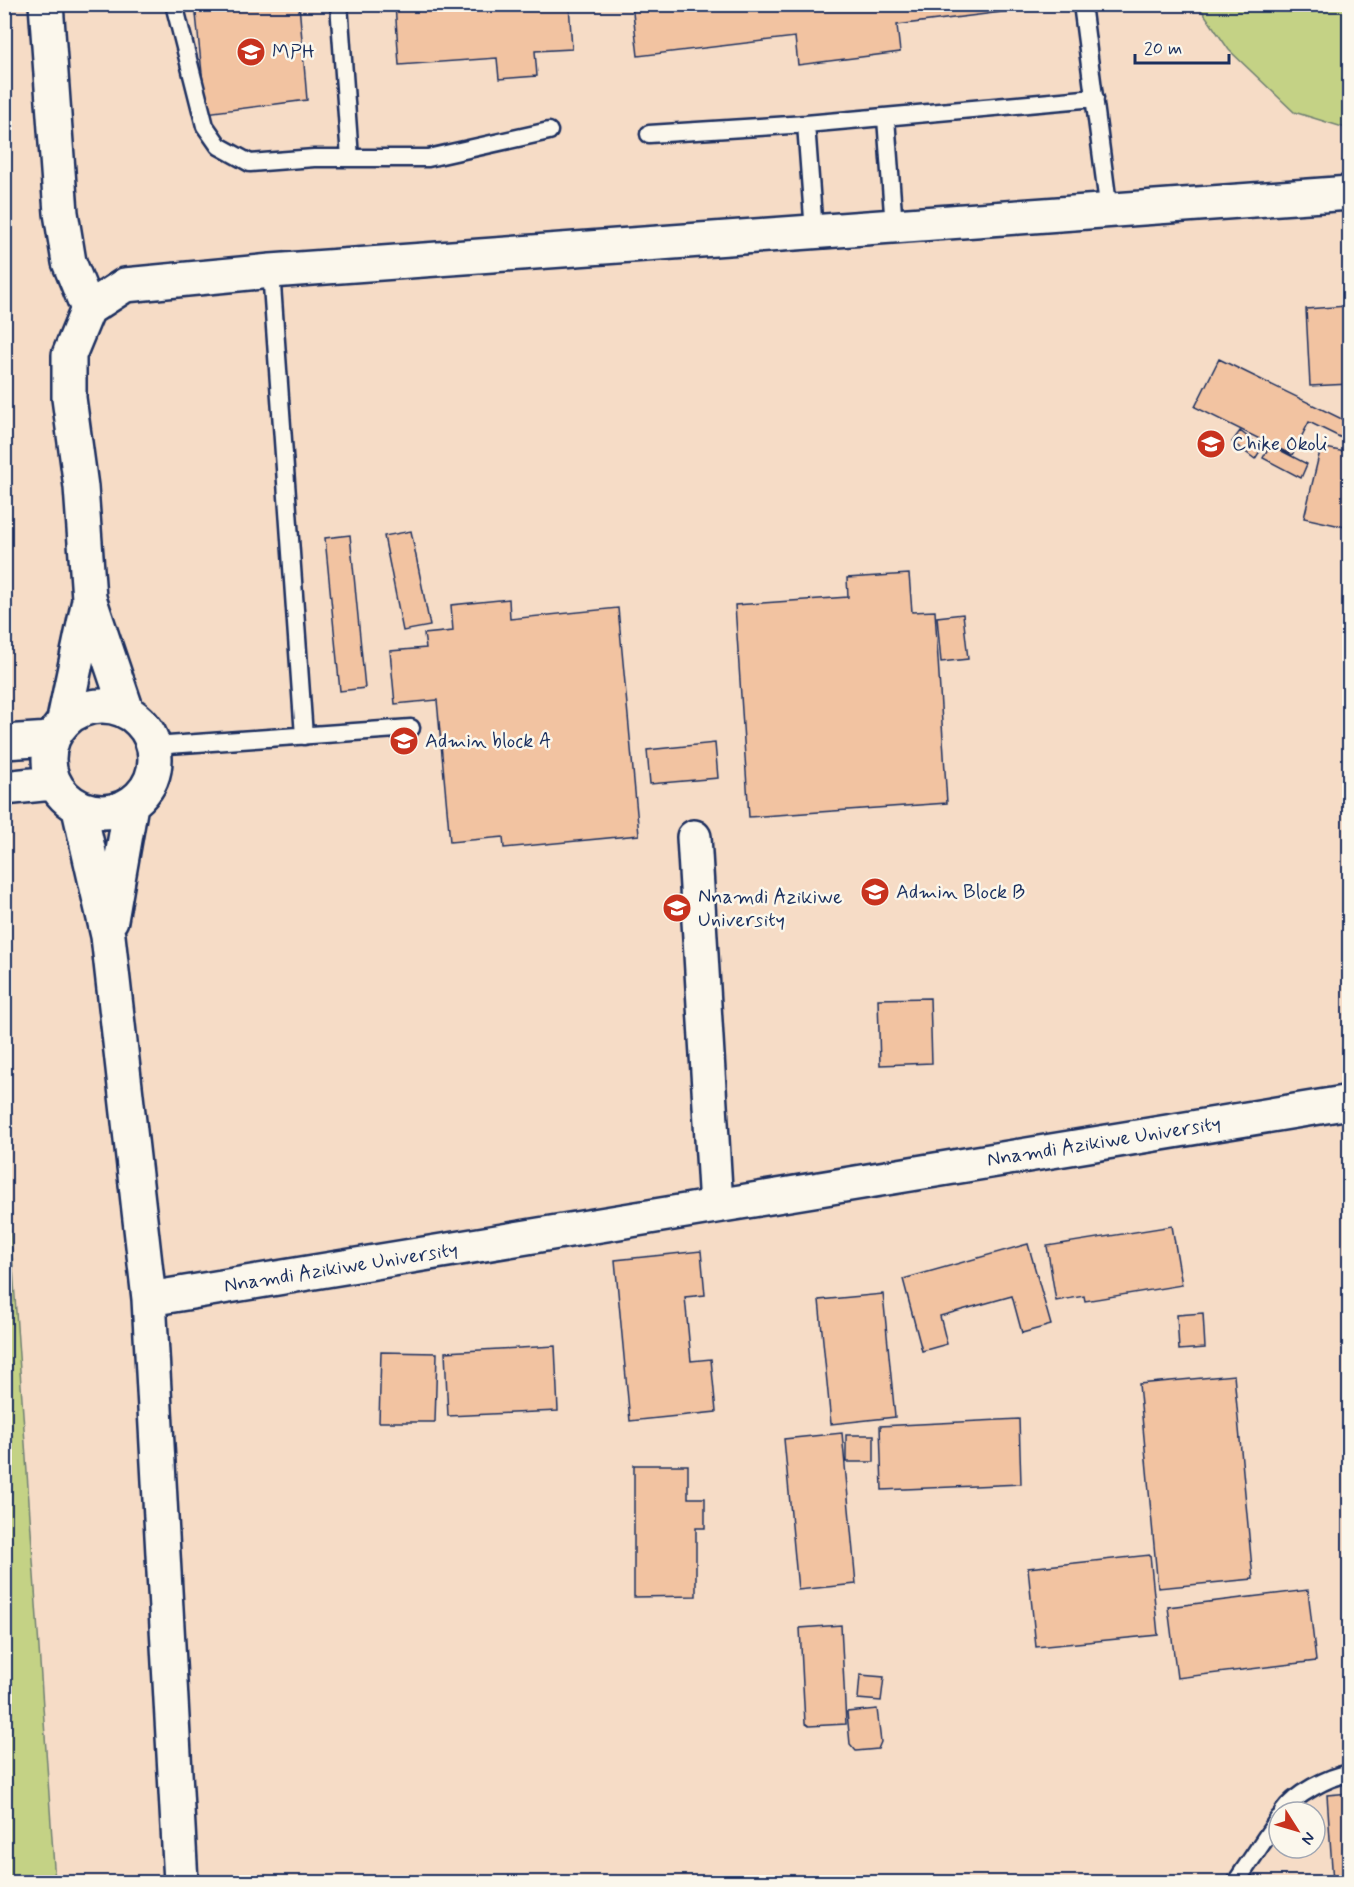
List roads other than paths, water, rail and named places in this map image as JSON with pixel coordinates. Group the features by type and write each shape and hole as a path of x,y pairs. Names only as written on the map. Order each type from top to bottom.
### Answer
{"street":[{"path":"46,4 61,213 69,262 88,309"},
{"path":"127,711 89,598 81,488 69,398 69,355 88,309 125,285 271,271 1350,194"},
{"path":"4,742 58,730 83,708 106,705 127,711 144,725 154,746 155,768 147,789 130,805 105,814 79,809 52,783 47,761 58,730 89,598"},
{"path":"4,788 52,783"},
{"path":"108,936 130,805"},
{"path":"79,809 108,936 148,1299 181,1882"},
{"path":"694,837 716,1206"},
{"name":"Nnamdi Azikiwe University","path":"148,1299 1350,1102"}],"lane":[{"path":"174,4 205,126 219,146 250,163 314,158 428,158 549,131"},
{"path":"339,4 350,158"},
{"path":"1083,4 1109,212"},
{"path":"649,134 886,118 1095,98"},
{"path":"886,118 894,227"},
{"path":"806,124 814,232"},
{"path":"271,271 304,736"},
{"path":"154,746 411,728"},
{"path":"1294,1800 1333,1776 1350,1773"},
{"path":"1236,1882 1267,1836"}],"place":[{"name":"MPH","path":"251,52"},
{"name":"Chike Okoli","path":"1211,444"},
{"name":"Admin block A","path":"404,741"},
{"name":"Admin Block B","path":"875,892"},
{"name":"Nnamdi Azikiwe University","path":"677,908"}]}
